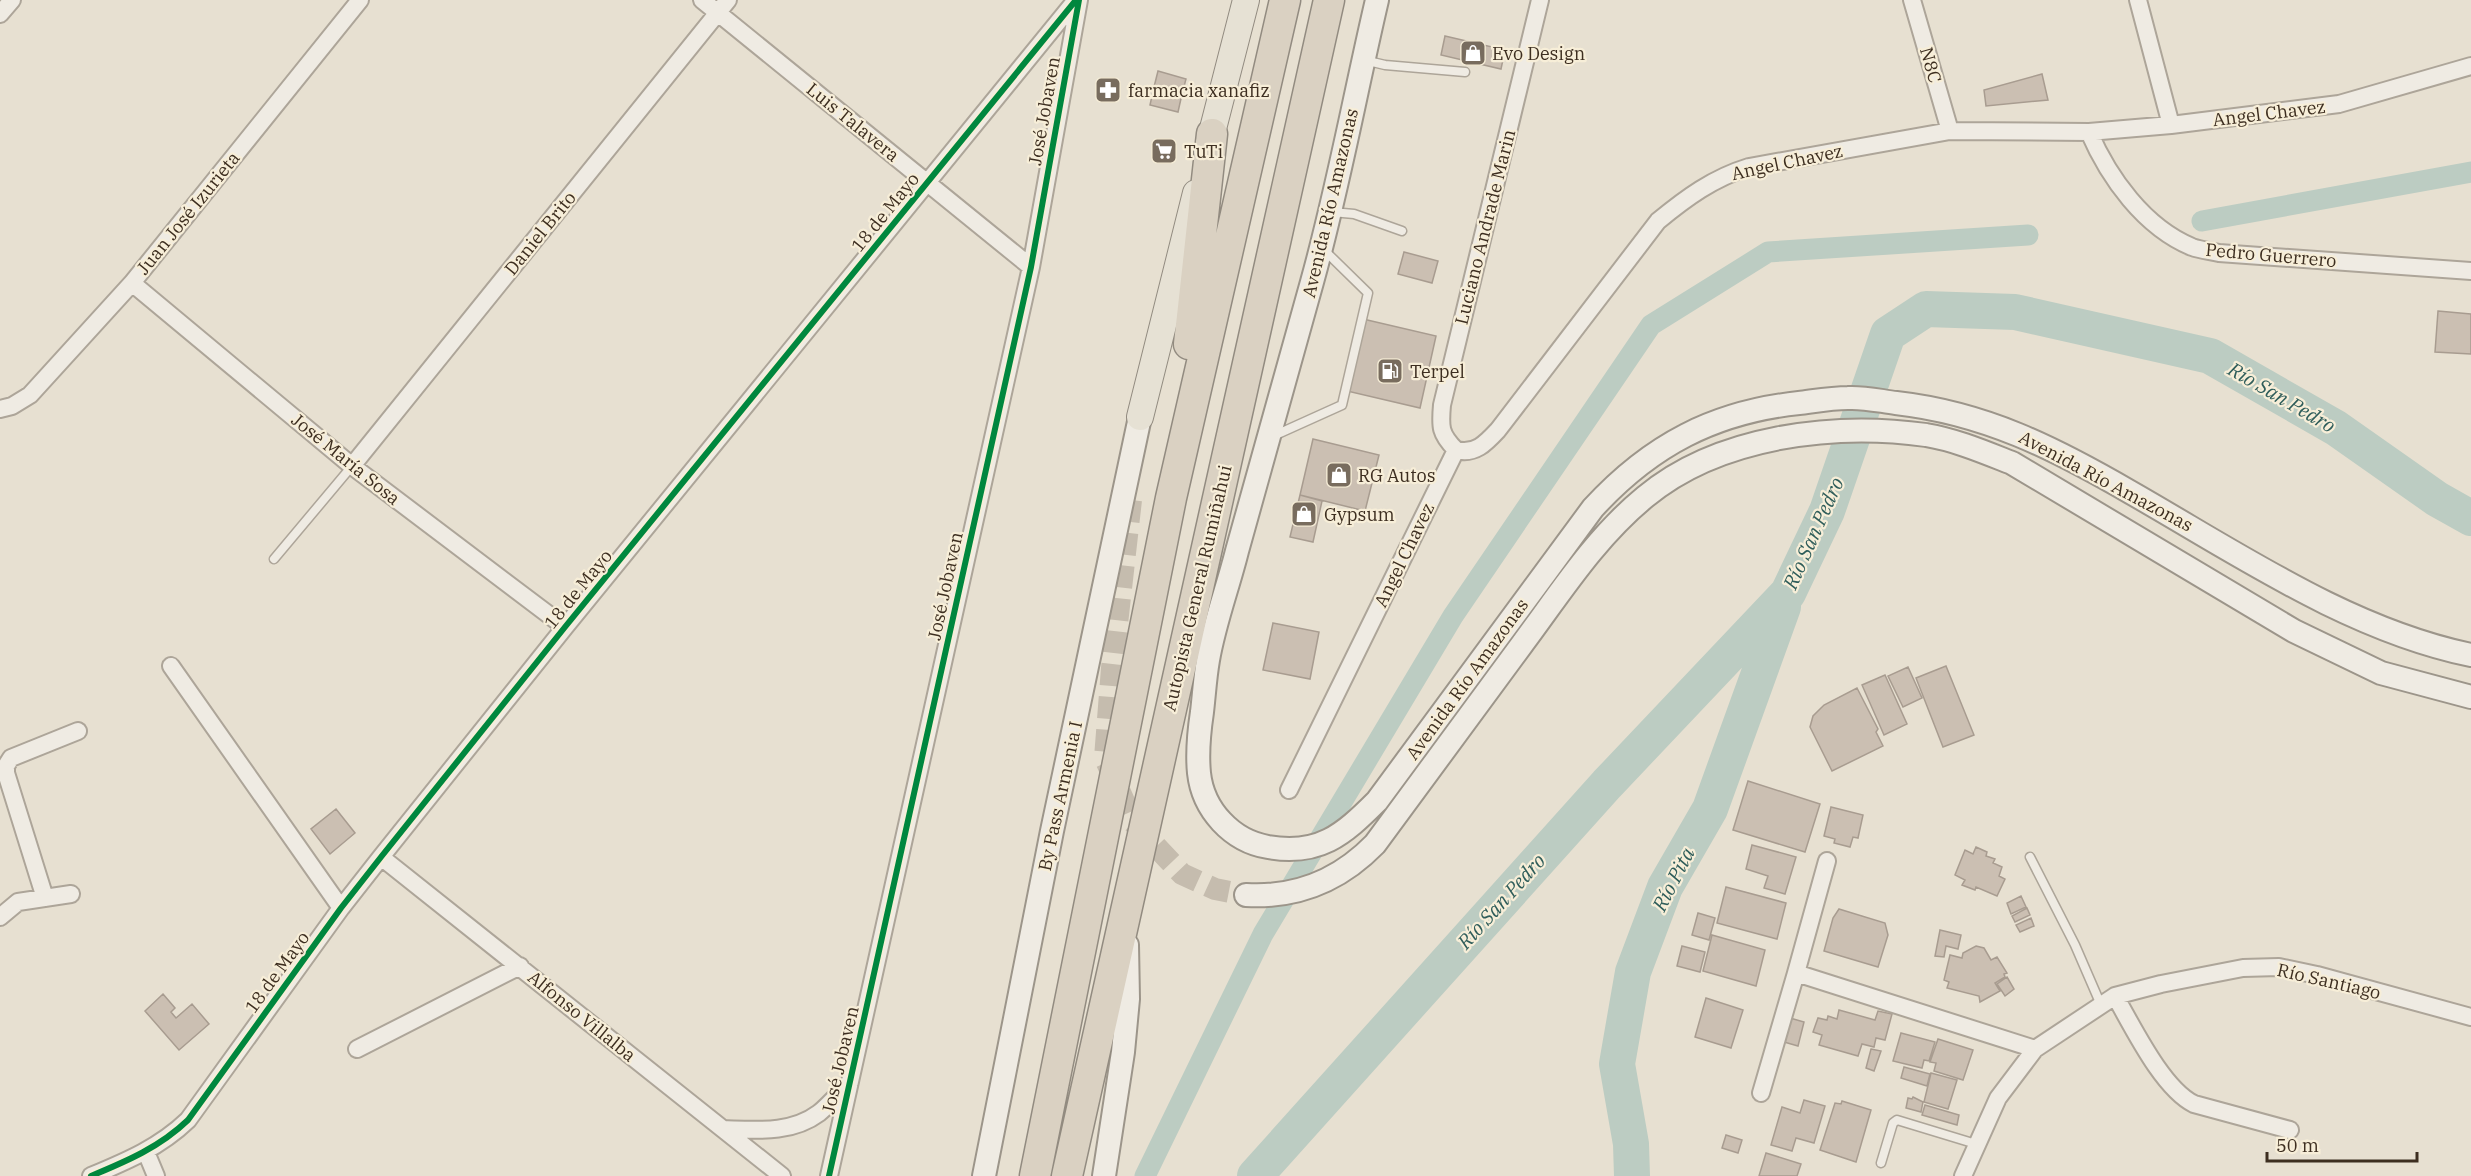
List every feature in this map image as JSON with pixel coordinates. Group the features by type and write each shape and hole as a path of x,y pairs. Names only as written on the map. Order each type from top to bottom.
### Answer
{"highway":[{"path":"1035,1176 1171,498 1285,0"},
{"name":"Autopista General Rumiñahui","path":"1067,1176 1329,0"},
{"path":"1171,498 1212,134"}],"main road":[{"path":"1139,430 1190,215 1246,0"},
{"name":"Avenida Río Amazonas","path":"1377,0 1322,248 1208,659 1198,745 1199,774 1212,809 1230,830 1253,843 1278,849 1324,843 1349,829 1377,801 1593,508 1615,484 1639,463 1692,430 1735,414 1777,405 1850,397 1924,406 1975,418 2025,435 2078,462 2316,598 2404,636 2446,650 2471,655"},
{"name":"By Pass Armenia I","path":"984,1176 1052,831 1139,430"},
{"name":"Avenida Río Amazonas","path":"1246,895 1277,895 1304,890 1342,873 1359,860 1375,844 1598,541 1645,496 1675,476 1708,460 1772,439 1851,431 1925,435 1964,444 2012,463 2294,631 2381,672 2471,698"},
{"path":"1104,1176 1124,1052 1128,999 1127,900"}],"street":[{"path":"0,15 12,0"},
{"name":"Juan José Izurieta","path":"0,409 12,406 37,389 132,283 360,0"},
{"name":"Luis Talavera","path":"702,0 723,6 928,183 1031,267"},
{"name":"18 de Mayo","path":"91,1176 146,1152 171,1137 188,1120 341,908 381,857 565,627 1078,0"},
{"name":"José Jobaven","path":"829,1176 1031,267 1078,0"},
{"name":"Luciano Andrade Marin","path":"1456,450 1444,438 1441,429 1442,405 1540,0"},
{"name":"N8C","path":"1912,0 1950,131"},
{"path":"2138,0 2171,125"},
{"name":"Daniel Brito","path":"352,466 723,6"},
{"name":"Angel Chavez","path":"1289,790 1456,450 1463,452 1479,449 1498,430 1658,221 1687,197 1715,180 1749,167 1950,131 2089,132 2171,125 2338,104 2471,66"},
{"name":"Pedro Guerrero","path":"2089,132 2100,157 2116,182 2147,216 2175,238 2194,248 2219,253 2471,272"},
{"name":"José María Sosa","path":"132,283 352,466 565,627"},
{"path":"171,666 341,908"},
{"path":"45,898 6,773 6,766 11,758 78,731"},
{"name":"Alfonso Villalba","path":"381,857 782,1176"},
{"path":"1761,1093 1827,861"},
{"path":"0,916 18,902 71,894"},
{"path":"357,1049 520,966"},
{"name":"Río Santiago","path":"1963,1176 1998,1098 2035,1049 2108,1001 2161,984 2243,968 2279,967 2317,975 2471,1017"},
{"path":"1796,973 2035,1049"},
{"path":"2108,1001 2161,1073 2183,1097 2194,1104 2290,1130"},
{"path":"723,1129 790,1128 819,1113 851,1082"},
{"path":"146,1152 156,1176"}],"lane":[{"path":"1363,60 1385,65 1465,72"},
{"path":"1331,212 1354,214 1402,231"},
{"path":"1268,438 1342,405 1368,293 1322,248"},
{"path":"274,559 352,466"},
{"path":"2030,857 2075,945 2108,1001"},
{"path":"1881,1163 1893,1124 1897,1120 1976,1143"}],"building":[{"name":"Evo Design","path":"1445,36 1505,50 1501,69 1441,55"},
{"path":"1158,71 1186,79 1182,94 1154,87"},
{"path":"2042,74 2048,100 1986,106 1984,90"},
{"path":"1154,87 1182,94 1178,112 1150,105"},
{"path":"1404,252 1438,261 1432,283 1398,274"},
{"path":"2438,311 2471,314 2471,354 2435,352"},
{"name":"Terpel","path":"1363,319 1436,336 1420,408 1347,391"},
{"name":"RG Autos","path":"1313,439 1379,455 1365,511 1300,495"},
{"path":"1300,495 1322,501 1313,542 1290,537"},
{"path":"1273,623 1319,632 1310,679 1263,670"},
{"path":"1946,666 1974,735 1943,747 1916,678"},
{"path":"1908,667 1922,698 1903,707 1888,676"},
{"path":"1885,675 1907,724 1884,735 1862,685"},
{"path":"1857,688 1878,729 1876,732 1883,746 1832,771 1810,727 1813,716 1824,705"},
{"path":"1748,781 1820,804 1805,852 1733,830"},
{"path":"1831,807 1863,815 1858,838 1853,837 1850,847 1834,843 1835,839 1824,836"},
{"path":"336,809 355,833 330,854 311,829"},
{"path":"1752,845 1796,857 1785,894 1764,888 1768,876 1746,869"},
{"path":"1976,847 1987,852 1986,856 1995,859 1993,863 2002,867 1999,876 2005,879 1997,896 1976,887 1975,890 1962,885 1965,880 1955,875 1965,850 1973,854"},
{"path":"1726,887 1786,903 1777,939 1717,923"},
{"path":"2021,896 2026,907 2011,914 2007,903"},
{"path":"2027,908 2030,915 2015,922 2012,916"},
{"path":"1839,909 1885,923 1888,935 1878,967 1824,951 1833,918"},
{"path":"1698,913 1715,918 1709,940 1692,935"},
{"path":"2031,918 2034,926 2020,932 2016,925"},
{"path":"1940,930 1961,935 1958,949 1946,946 1944,957 1935,956"},
{"path":"1712,935 1765,950 1756,986 1703,971"},
{"path":"1682,946 1705,952 1700,972 1677,966"},
{"path":"1976,946 1984,948 1991,960 1997,957 2007,973 1995,983 2000,991 1980,1002 1979,996 1947,988 1949,982 1944,980 1950,955 1962,958 1963,953"},
{"path":"2007,977 2014,989 2005,996 1997,984"},
{"path":"163,994 175,1008 171,1012 176,1018 192,1004 209,1024 179,1050 145,1011"},
{"path":"1706,998 1743,1010 1731,1048 1695,1037"},
{"path":"1839,1010 1875,1020 1878,1011 1892,1014 1885,1040 1876,1038 1874,1047 1862,1044 1858,1056 1819,1045 1822,1035 1813,1032 1818,1018 1827,1020 1828,1016 1837,1019"},
{"path":"1790,1018 1804,1022 1798,1046 1784,1042"},
{"path":"1901,1033 1935,1042 1929,1061 1924,1060 1922,1068 1893,1061"},
{"path":"1938,1039 1973,1050 1963,1080 1934,1071 1936,1063 1930,1062"},
{"path":"1871,1049 1881,1051 1874,1071 1866,1068"},
{"path":"1904,1067 1930,1074 1927,1086 1901,1078"},
{"path":"1931,1073 1957,1080 1948,1109 1924,1102"},
{"path":"1913,1097 1923,1102 1921,1112 1906,1108 1908,1098"},
{"path":"1804,1100 1825,1106 1814,1143 1796,1138 1792,1151 1771,1145 1782,1107 1800,1113"},
{"path":"1842,1101 1871,1110 1856,1162 1820,1150 1835,1103 1841,1104"},
{"path":"1925,1105 1959,1115 1957,1125 1922,1115"},
{"path":"1726,1135 1742,1140 1738,1153 1722,1148"},
{"path":"1766,1153 1801,1164 1797,1176 1759,1176"}],"waterway":[{"path":"2202,221 2471,172"},
{"path":"1145,1176 1263,934 1453,616 1651,325 1768,252 2028,235"},
{"name":"Río San Pedro","path":"1255,1176 1607,784 1788,593 1827,511 1888,334 1926,309 2015,312 2210,356 2336,428 2437,499 2471,518"},
{"name":"Río Pita","path":"1632,1176 1631,1144 1617,1064 1633,972 1665,887 1710,809 1783,607"}],"tunnel":[{"path":"1131,500 1112,668 1105,758 1133,822 1182,874 1215,889 1246,895"}],"cycle path":[{"path":"91,1176 154,1146 188,1120 341,908 381,857 565,627 1076,0"},
{"path":"829,1176 1031,267 1079,0"}],"place":[{"name":"Evo Design","path":"1473,53"},
{"name":"farmacia xanafiz","path":"1108,90"},
{"name":"TuTi","path":"1164,151"},
{"name":"Terpel","path":"1390,371"},
{"name":"RG Autos","path":"1339,475"},
{"name":"Gypsum","path":"1304,514"}]}
